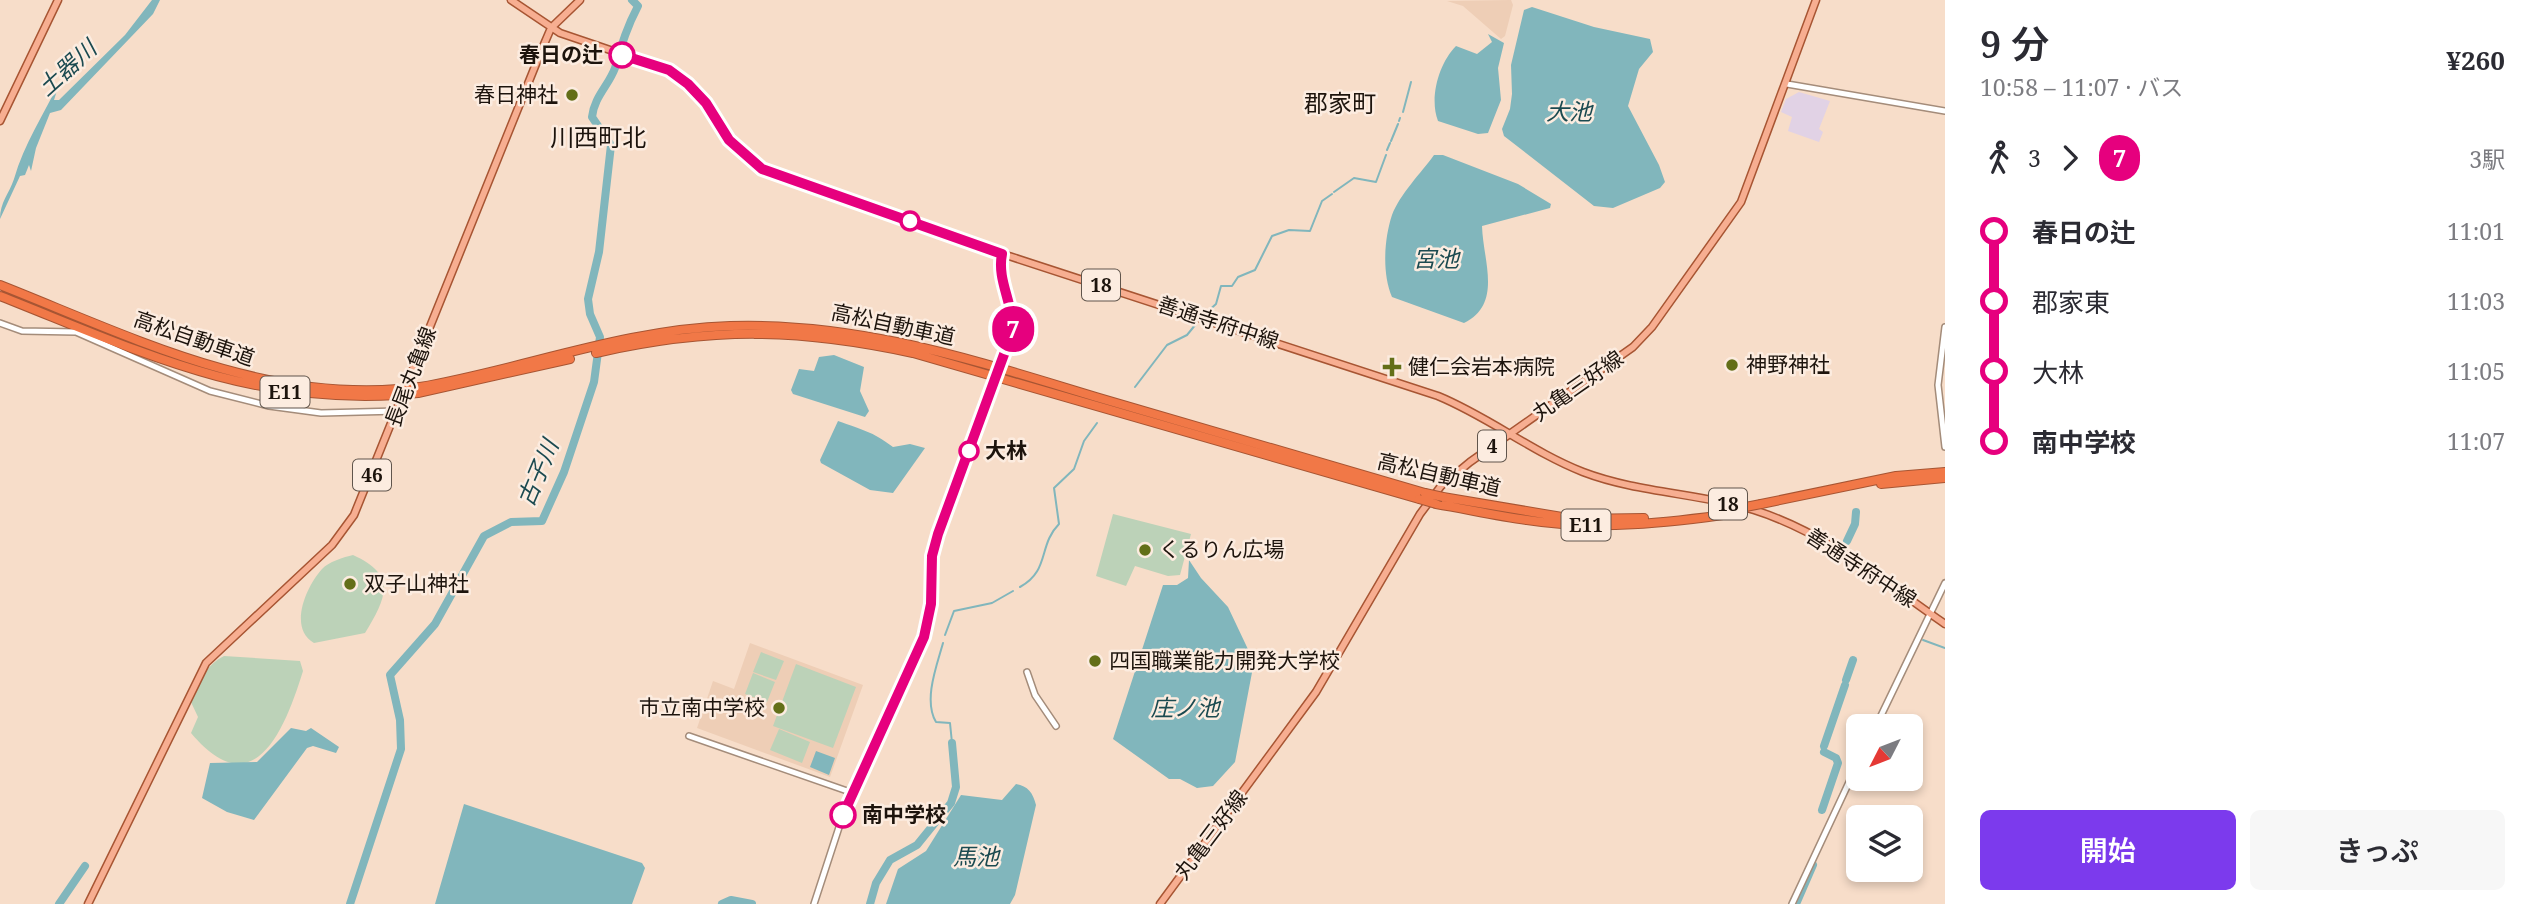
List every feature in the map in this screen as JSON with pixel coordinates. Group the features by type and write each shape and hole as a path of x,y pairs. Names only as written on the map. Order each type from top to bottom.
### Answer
{"highway":[{"name":"高松自動車道","path":"0,285 181,357 288,386 337,391 397,392"},
{"name":"高松自動車道","path":"0,296 207,376 286,392 337,397 419,390 511,375 608,347 727,332 819,336 869,343 1422,496 1528,521 1610,526 1676,522 1737,513 1862,487 1944,475"},
{"name":"高松自動車道","path":"1440,500 1574,519 1676,517 1765,506"}],"main road":[{"path":"0,121 58,0"},
{"name":"善通寺府中線","path":"510,0 551,28 669,70 688,84 706,103 729,140 762,169 1002,254 1438,396 1465,408 1508,435 1585,472 1743,507 1796,526 1840,549 1945,624"},
{"name":"長尾丸亀線","path":"88,904 206,663 345,530 366,489 551,28 580,0"},
{"name":"丸亀三好線","path":"1160,904 1309,702 1423,509 1450,478 1625,354 1652,327 1741,202 1816,0"}],"street":[{"path":"1787,84 1945,111"},
{"path":"1000,363 1013,325 1000,278 1002,254"},
{"path":"0,323 22,331 76,332 211,391 266,405 321,413 398,411"},
{"path":"1945,327 1938,385 1945,447"},
{"path":"814,904 853,793 924,637 931,604 935,545 994,380"},
{"path":"1882,714 1945,583"},
{"path":"1027,672 1035,695 1056,726"},
{"path":"689,736 853,793"},
{"path":"1792,904 1846,789"}],"shaded area":[{"path":"1511,0 1513,5 1505,36 1501,39 1463,6 1447,1"},
{"path":"1799,92 1830,101 1819,129 1823,132 1819,142 1788,131 1792,117 1781,112 1786,99"},
{"name":"市立南中学校","path":"750,643 863,685 830,777 697,728 713,681 734,689"}],"green space":[{"name":"くるりん広場","path":"1113,514 1191,534 1180,575 1168,576 1135,566 1126,586 1096,576"},
{"path":"353,555 377,571 382,579 384,588 378,609 365,633 314,643 306,636 301,618 310,586 325,566"},
{"path":"761,652 784,661 776,680 753,672"},
{"path":"224,656 300,661 303,671 287,716 276,736 264,752 249,762 233,763 213,754 191,733 198,717 190,700 208,669"},
{"path":"796,664 856,687 833,748 773,726"},
{"path":"753,673 775,682 767,702 745,694"},
{"path":"779,729 810,742 802,763 770,750"}],"water":[{"path":"152,0 160,0 153,14 61,110 50,113 36,148 31,171 29,165 25,175 20,176 0,219 3,203 23,154 60,81 54,100 59,100 125,35"},
{"name":"大池","path":"1532,7 1594,27 1650,39 1653,52 1639,69 1628,106 1659,165 1665,182 1660,188 1613,208 1594,206 1504,136 1502,129 1510,109 1512,94 1511,65 1524,10"},
{"path":"1488,34 1504,43 1498,68 1501,100 1488,133 1478,134 1438,121 1435,92 1440,71 1456,46 1477,54 1492,42"},
{"name":"宮池","path":"1434,155 1443,155 1518,184 1551,204 1550,208 1482,226 1487,293 1476,315 1464,323 1392,297 1385,267 1387,235 1392,215 1405,192"},
{"path":"834,355 864,367 860,391 869,411 865,417 793,394 791,390 799,369 814,371 819,357"},
{"path":"838,421 873,434 893,447 910,444 925,448 893,493 870,490 821,463"},
{"name":"庄ノ池","path":"1189,560 1201,578 1228,607 1254,662 1235,762 1213,786 1197,788 1180,779 1169,779 1113,739 1163,585 1177,585 1188,578"},
{"path":"291,728 306,731 311,728 339,747 336,753 313,746 307,748 254,820 227,812 202,798 210,763 257,762"},
{"path":"816,751 835,758 829,775 810,767"},
{"name":"馬池","path":"1016,784 1029,791 1036,805 1015,895 1010,904 886,904 898,869 926,851 961,795 1002,800"},
{"path":"464,804 642,863 645,868 632,904 435,904"}],"waterway":[{"name":"古子川","path":"350,904 401,749 400,720 390,675 435,624 484,536 511,522 542,521 564,472 594,382 600,337 590,314 588,299 599,252 611,145 592,117 596,103 615,68 627,29 638,6 632,0"},
{"path":"1403,112 1411,82"},
{"path":"1391,141 1398,124"},
{"path":"1387,150 1390,143"},
{"path":"1334,192 1354,178 1376,182 1386,155"},
{"path":"1205,314 1216,304 1221,286 1232,286 1238,277 1255,270 1272,236 1289,230 1310,231 1322,201 1332,194"},
{"path":"1135,387 1167,345 1187,335 1196,324"},
{"path":"1020,587 1036,573 1048,540 1059,524 1054,488 1074,469 1084,441 1097,423"},
{"path":"1847,541 1855,524 1856,512"},
{"path":"945,635 954,611 992,603 1013,591"},
{"path":"1923,640 1945,648"},
{"path":"943,643 932,682 931,703 936,722 950,723 952,743"},
{"path":"1846,680 1853,660"},
{"path":"1824,746 1845,685"},
{"path":"870,904 876,883 890,860 917,845 951,803 956,787 952,743"},
{"path":"1822,810 1838,763 1836,758 1824,752"},
{"path":"1796,904 1813,865"},
{"path":"59,904 85,866"},
{"path":"722,904 731,900 752,904"}],"bus line":[{"name":"7","path":"622,55 669,70 688,84 706,103 729,140 747,159 762,169 1002,254 1000,278 1013,320 1010,338 938,534 932,556 930,616 924,637 872,746 843,815"}],"place":[{"name":"春日の辻","path":"622,55"},
{"name":"春日神社","path":"572,95"},
{"name":"神野神社","path":"1732,365"},
{"name":"健仁会岩本病院","path":"1392,367"},
{"name":"大林","path":"969,451"},
{"name":"くるりん広場","path":"1145,550"},
{"name":"双子山神社","path":"350,584"},
{"name":"四国職業能力開発大学校","path":"1095,661"},
{"name":"市立南中学校","path":"779,708"},
{"name":"南中学校","path":"843,815"}],"district":[{"name":"郡家町","path":"1340,104"},
{"name":"川西町北","path":"598,138"}],"water label":[{"name":"土器川","path":"67,68"}]}
